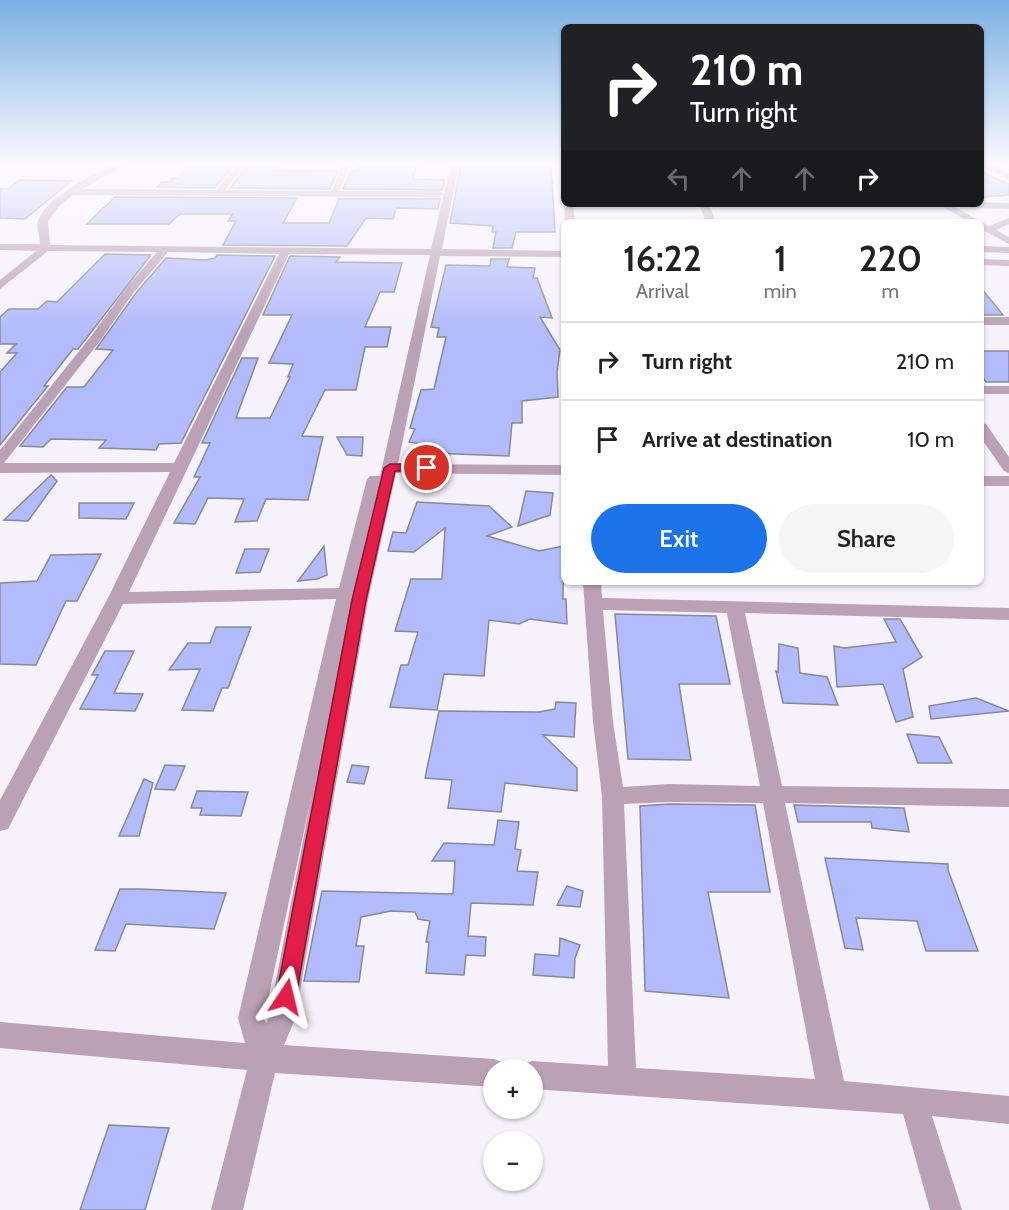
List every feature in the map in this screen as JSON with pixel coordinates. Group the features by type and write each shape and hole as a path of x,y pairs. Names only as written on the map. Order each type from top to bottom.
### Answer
{"street":[{"path":"0,286 45,248 46,239 42,230 44,219"},
{"path":"264,1058 251,1018 346,593 380,456 433,219"},
{"path":"227,1210 264,1058 282,1019 352,634 390,468 426,251 436,219"},
{"path":"985,227 1009,221"},
{"path":"985,227 1009,241"},
{"path":"0,247 285,251 561,250"},
{"path":"0,460 96,338 130,290 165,249"},
{"path":"984,249 1009,250"},
{"path":"0,822 117,598 178,467 285,251"},
{"path":"426,251 561,254"},
{"path":"984,260 1009,261"},
{"path":"984,321 1009,321"},
{"path":"984,390 1009,390"},
{"path":"984,431 1009,468"},
{"path":"0,468 178,467"},
{"path":"390,468 561,470"},
{"path":"984,481 1009,481"},
{"path":"592,585 603,722 614,796 622,1081"},
{"path":"117,598 346,593"},
{"path":"594,604 1009,614"},
{"path":"735,608 833,1096"},
{"path":"614,796 669,793 1009,798"},
{"path":"0,1035 264,1058 483,1072"},
{"path":"543,1076 913,1101 1009,1110"},
{"path":"913,1101 946,1210"}],"building":[{"path":"92,219 174,219 169,224 87,224"},
{"path":"285,219 283,223 329,223 330,219 365,219 347,246 223,245 236,221 228,221"},
{"path":"451,219 554,219 555,232 516,232 512,248 493,248 496,232 492,232 493,226 450,223"},
{"path":"105,254 151,255 78,349 73,349 44,386 48,386 0,445 0,372 17,353 7,353 16,344 0,344 0,317 9,309 38,309 47,301 57,302"},
{"path":"217,255 275,256 181,443 159,444 156,450 99,448 106,440 51,439 43,447 20,446 67,387 84,387 113,350 96,349 136,293 166,258 206,260 215,258"},
{"path":"290,256 340,257 336,262 402,263 394,292 380,292 365,327 391,327 387,347 365,347 356,390 325,390 302,436 323,437 308,500 266,499 257,521 235,522 244,499 208,498 195,524 174,523 200,477 194,477 210,443 202,443 242,358 258,358 236,418 270,418 290,377 288,377 293,364 269,363 292,315 263,315"},
{"path":"491,259 509,259 507,267 535,268 533,278 537,278 552,318 540,317 560,350 557,372 558,397 522,401 522,423 512,423 509,456 429,453 433,446 409,442 415,429 410,428 421,390 434,389 446,337 437,337 439,328 431,327 446,265 490,266"},
{"path":"984,292 1003,315 984,315"},
{"path":"984,351 1009,351 1009,382 986,382 984,379"},
{"path":"337,437 363,437 362,456 347,455"},
{"path":"51,475 57,481 28,521 4,520"},
{"path":"526,491 553,493 550,515 518,526"},
{"path":"417,502 489,506 512,527 487,536 539,551 561,547 561,585 563,585 563,599 566,599 567,624 530,619 519,624 489,620 484,676 444,674 437,710 390,707 401,665 408,665 418,632 395,631 411,579 442,579 445,528 414,552 388,551 393,532 406,533"},
{"path":"79,503 134,503 126,519 79,518"},
{"path":"324,546 327,575 317,579 298,581"},
{"path":"245,549 269,549 260,572 236,573"},
{"path":"101,554 77,601 66,601 36,665 0,664 0,583 37,581 51,555"},
{"path":"615,614 716,616 730,684 679,684 691,760 628,759"},
{"path":"884,619 900,619 922,657 903,669 913,717 896,722 883,684 837,687 834,646 844,648 896,642"},
{"path":"216,627 251,627 228,688 222,688 213,711 182,710 200,669 169,670 188,643 210,643"},
{"path":"779,644 798,648 800,673 827,677 838,705 783,703 776,671 778,672"},
{"path":"105,651 134,651 114,693 143,694 135,711 80,709 98,675 92,675"},
{"path":"976,698 1009,711 931,719 929,706"},
{"path":"556,702 576,703 574,737 543,735 577,768 577,791 505,783 501,812 448,808 452,780 425,778 439,711 539,712 555,709"},
{"path":"907,734 939,737 952,763 918,763"},
{"path":"165,765 185,766 175,790 155,789"},
{"path":"352,765 369,767 364,784 347,782"},
{"path":"144,779 153,783 139,836 119,836"},
{"path":"197,791 248,792 241,816 200,815 202,808 191,808"},
{"path":"755,805 770,892 708,892 729,998 645,991 640,806"},
{"path":"794,805 904,808 909,832 872,828 871,822 798,822"},
{"path":"498,820 519,822 515,849 521,850 517,871 538,872 533,905 471,903 468,936 486,937 485,956 466,955 464,975 426,973 429,942 426,942 430,921 418,919 415,912 391,911 361,917 356,946 364,946 359,982 304,981 322,891 453,894 455,861 432,861 444,843 494,845"},
{"path":"825,858 948,864 948,870 978,951 926,951 917,921 856,918 863,950 845,948"},
{"path":"567,886 583,891 580,907 557,905"},
{"path":"120,889 226,893 214,929 126,924 115,951 95,950"},
{"path":"560,938 580,945 575,958 574,978 533,975 535,954 559,956"},
{"path":"109,1125 169,1128 145,1210 80,1210"}],"route":[{"path":"286,997 359,600 390,468 427,468"}]}
